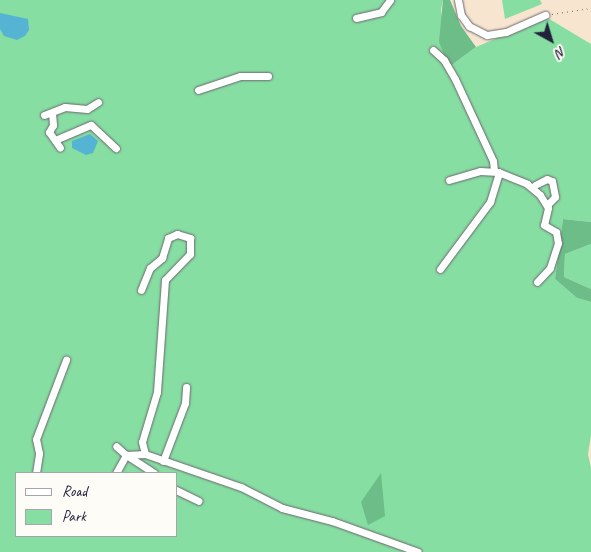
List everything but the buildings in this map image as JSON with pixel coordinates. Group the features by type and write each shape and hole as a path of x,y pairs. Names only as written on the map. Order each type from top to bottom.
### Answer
{"lane":[{"path":"356,18 381,12 390,0"},
{"path":"458,0 461,15 468,26 487,35 506,32 545,14"},
{"path":"433,50 444,60 455,79 493,161 496,172 490,202 440,269"},
{"path":"198,90 240,76 268,76"},
{"path":"44,115 65,107 86,109 98,102"},
{"path":"52,112 52,125 48,132 60,148"},
{"path":"55,140 91,125 116,148"},
{"path":"449,180 474,172 496,172 527,184 547,205"},
{"path":"535,185 547,179 552,181 555,197 547,205 544,225 556,232 558,249 550,268 537,282"},
{"path":"141,290 150,268 162,258 168,238 177,234 190,238 190,254 169,272 165,280 157,392 141,445 144,454"},
{"path":"36,472 39,453 37,432 48,412 66,360"},
{"path":"163,461 185,403 186,387"},
{"path":"116,446 153,472"},
{"path":"126,454 144,454 241,487 282,508 332,521 418,552"},
{"path":"117,472 126,454"},
{"path":"178,491 199,502"}],"path":[{"path":"545,14 591,8"}],"green space":[{"path":"0,0 443,0 441,10 449,67 476,47 546,17 591,44 591,222 563,219 555,279 577,298 591,302 591,435 588,454 591,468 591,552 0,552"},
{"path":"443,0 450,0 461,26 476,47 449,67 439,42"},
{"path":"502,0 540,0 542,4 505,19"},
{"path":"563,219 591,222 591,244 565,254 564,277 591,289 591,302 577,298 555,279"},
{"path":"591,244 591,289 564,277 565,254"},
{"path":"381,473 385,516 368,525 361,502"}],"water":[{"path":"0,13 28,19 29,30 25,36 17,40 4,36 0,29"},
{"path":"90,134 98,141 93,153 86,155 72,148 72,141"}]}
